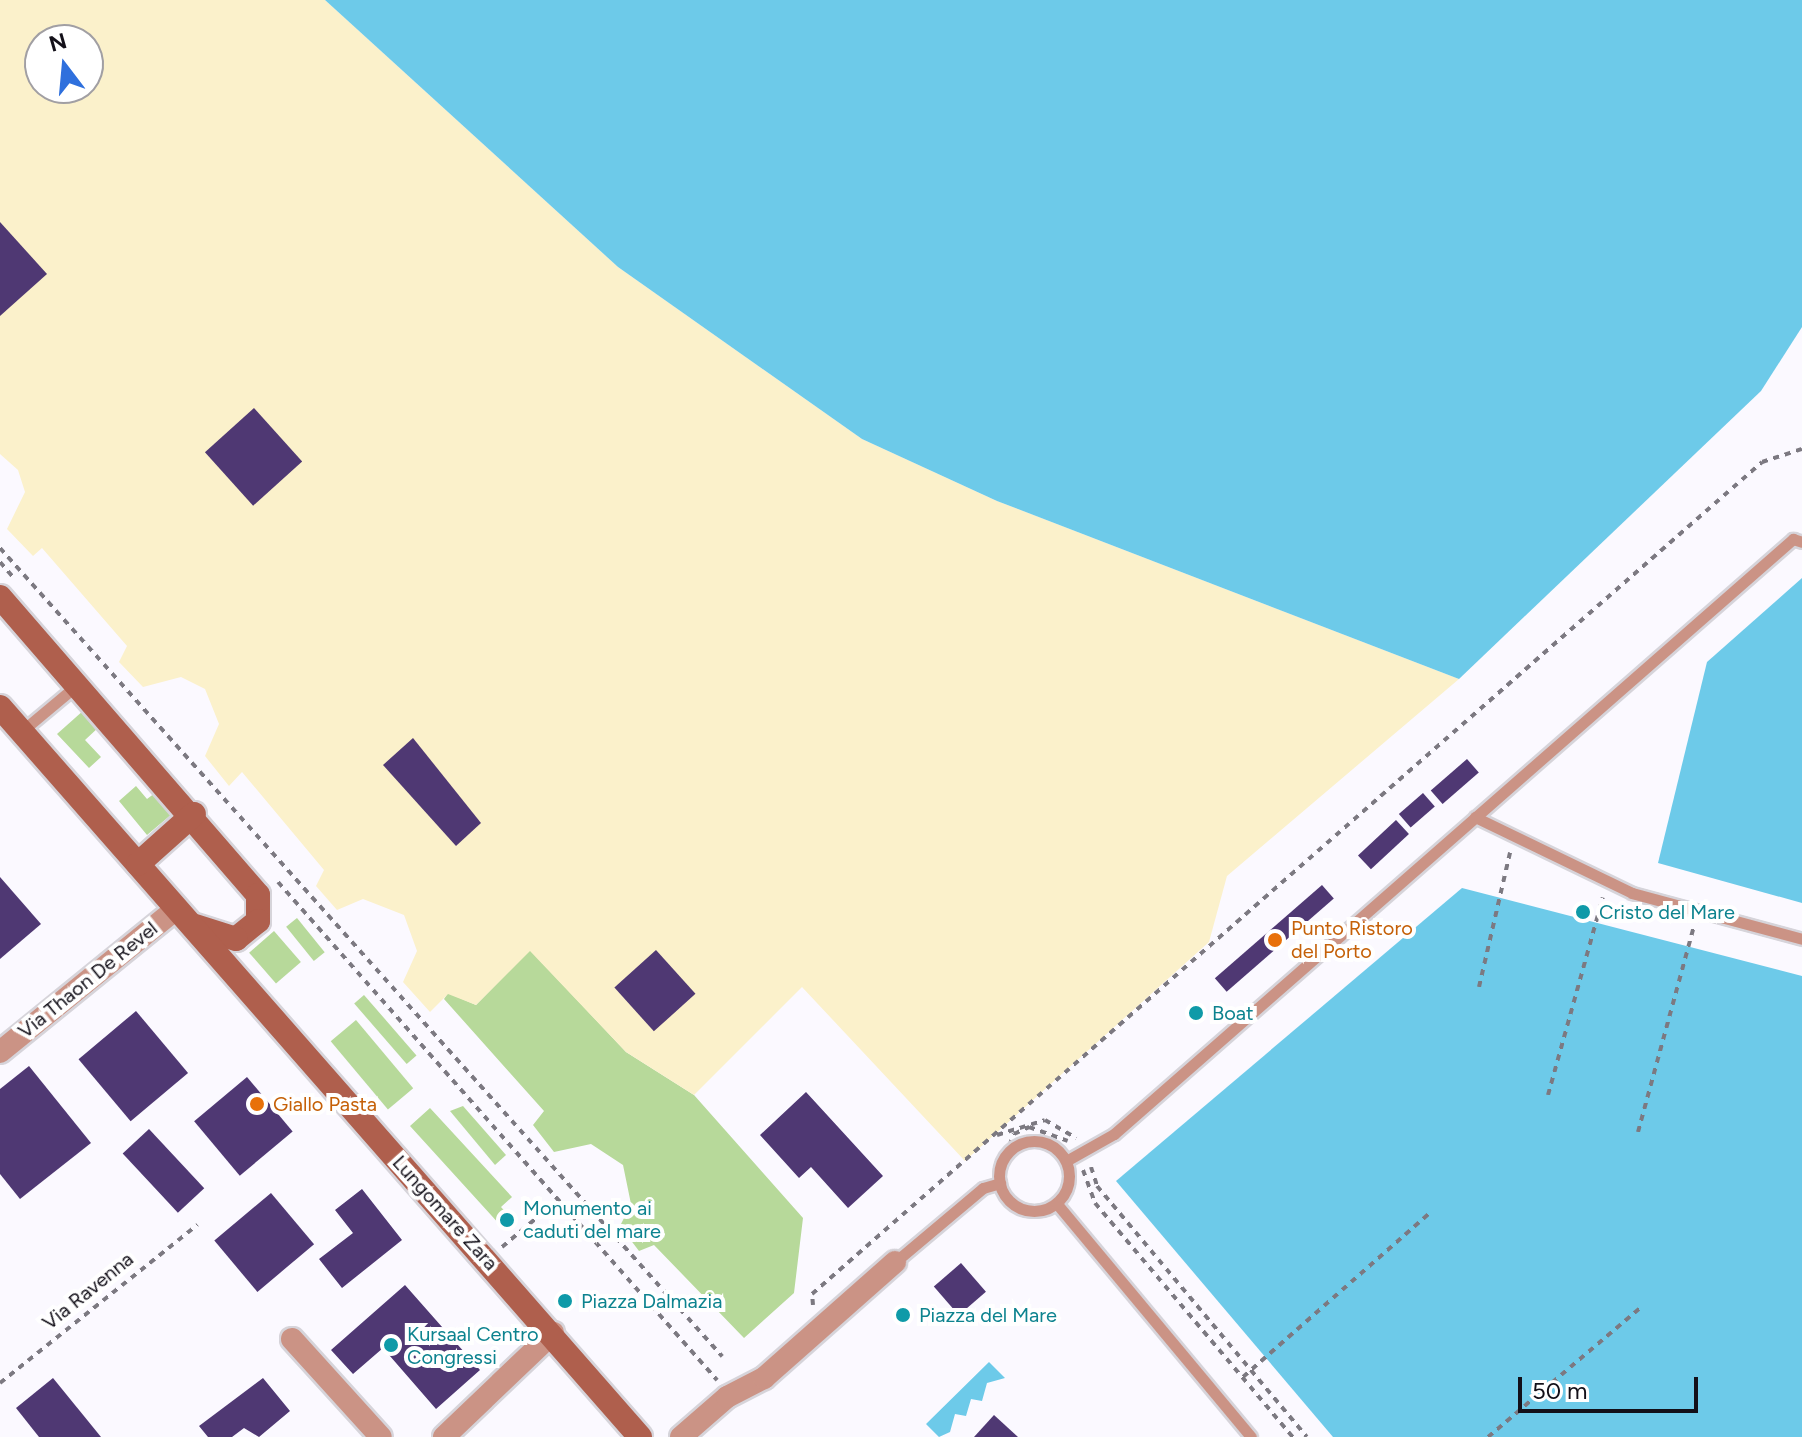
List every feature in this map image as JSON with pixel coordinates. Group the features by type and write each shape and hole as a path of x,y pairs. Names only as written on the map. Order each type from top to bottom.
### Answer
{"street":[{"path":"0,597 194,814 258,895 258,921 236,939"},
{"name":"Lungomare Zara","path":"0,707 553,1333 640,1437"},
{"path":"138,864 194,814"},
{"name":"Lungomare Zara","path":"182,914 205,935 236,939 248,989"},
{"name":"Via Thaon De Revel","path":"0,1052 182,914"},
{"path":"681,1437 721,1402 764,1378 895,1262"},
{"path":"444,1437 553,1333"},
{"path":"292,1339 381,1437"}],"lane":[{"path":"1066,1161 1081,1154 1475,817 1793,539 1802,542"},
{"path":"22,731 77,685"},
{"path":"1475,817 1608,882 1802,939"},
{"path":"1032,1141 1054,1147 1066,1161 1068,1185 1057,1204 1025,1210 1000,1183 1005,1157 1032,1141"},
{"path":"895,1262 983,1188 1000,1183"},
{"path":"1057,1204 1251,1437"}],"path":[{"path":"813,1305 812,1294 1762,462 1802,449"},
{"path":"0,548 722,1356"},
{"path":"1479,987 1514,836"},
{"path":"1548,1095 1608,882"},
{"path":"1638,1132 1688,947"},
{"path":"988,1140 1045,1120 1067,1130 1097,1186 1307,1437"},
{"path":"1005,1157 1014,1134 1029,1127 1049,1129 1081,1154 1095,1203 1293,1437"},
{"path":"487,1261 559,1199 716,1379"},
{"path":"1242,1377 1431,1212"},
{"name":"Via Ravenna","path":"0,1383 197,1225"},
{"path":"1488,1437 1640,1308"}],"green space":[{"path":"84,710 99,727 85,740 101,757 89,768 57,734"},
{"path":"136,786 147,799 155,793 172,814 147,835 119,801"},
{"path":"297,918 325,952 314,961 286,927"},
{"path":"274,931 301,962 276,984 249,953"},
{"path":"530,950 626,1052 694,1095 803,1218 794,1293 744,1338 654,1245 639,1251 620,1226 631,1204 623,1165 591,1144 554,1152 533,1125 544,1111 444,999 448,993 476,1005"},
{"path":"364,995 416,1055 407,1064 354,1004"},
{"path":"356,1020 413,1088 388,1109 331,1041"},
{"path":"463,1106 506,1155 495,1165 450,1111"},
{"path":"430,1108 512,1197 501,1207 511,1218 501,1226 410,1126"}],"sand":[{"path":"0,0 325,0 618,267 862,439 997,501 1459,679 1227,876 1209,942 965,1161 802,987 694,1095 626,1052 530,951 476,1005 448,994 430,1012 403,982 417,951 404,915 363,899 337,910 316,886 324,870 242,772 229,786 205,756 219,724 205,689 181,677 143,687 119,662 127,646 42,548 33,556 7,529 25,492 18,470 0,454"}],"water":[{"path":"325,0 1802,0 1802,327 1761,391 1459,679 997,501 862,439 618,267"},
{"path":"1802,578 1802,903 1658,863 1707,662"},
{"path":"1462,888 1802,976 1802,1437 1333,1437 1116,1181"},
{"path":"989,1362 1005,1378 987,1383 982,1401 971,1399 966,1416 955,1414 950,1432 939,1437 926,1424"}],"building":[{"path":"0,222 47,274 0,316"},
{"path":"254,408 302,462 253,506 205,452"},
{"path":"413,738 481,823 456,846 383,765"},
{"path":"1467,759 1479,773 1443,804 1431,790"},
{"path":"1423,793 1435,807 1411,828 1399,814"},
{"path":"1396,820 1409,834 1371,869 1358,855"},
{"path":"0,877 41,924 0,959"},
{"name":"Punto Ristoro del Porto","path":"1322,885 1334,899 1227,992 1215,978"},
{"path":"656,950 695,994 654,1031 614,987"},
{"path":"136,1011 188,1073 131,1121 79,1059"},
{"path":"29,1066 91,1143 20,1199 0,1174 0,1089"},
{"path":"247,1077 293,1131 240,1176 194,1121"},
{"path":"806,1092 883,1176 848,1208 811,1167 799,1178 760,1135"},
{"path":"149,1129 204,1188 178,1213 123,1154"},
{"path":"362,1189 402,1240 342,1288 319,1259 353,1233 335,1210"},
{"path":"271,1193 314,1244 257,1292 214,1241"},
{"path":"961,1263 986,1292 959,1315 934,1287"},
{"name":"Kursaal Centro Congressi","path":"405,1285 480,1370 436,1409 383,1348 353,1374 331,1350"},
{"path":"53,1378 101,1437 39,1437 16,1408"},
{"path":"263,1378 290,1411 259,1437 244,1428 232,1437 208,1437 199,1426"},
{"path":"994,1415 1018,1437 974,1437"}],"place":[{"name":"Cristo del Mare","path":"1583,912"},
{"name":"Punto Ristoro del Porto","path":"1275,940"},
{"name":"Boat","path":"1196,1013"},
{"name":"Giallo Pasta","path":"257,1104"},
{"name":"Monumento ai caduti del mare","path":"507,1220"},
{"name":"Piazza Dalmazia","path":"565,1301"},
{"name":"Piazza del Mare","path":"903,1315"},
{"name":"Kursaal Centro Congressi","path":"391,1345"}]}
